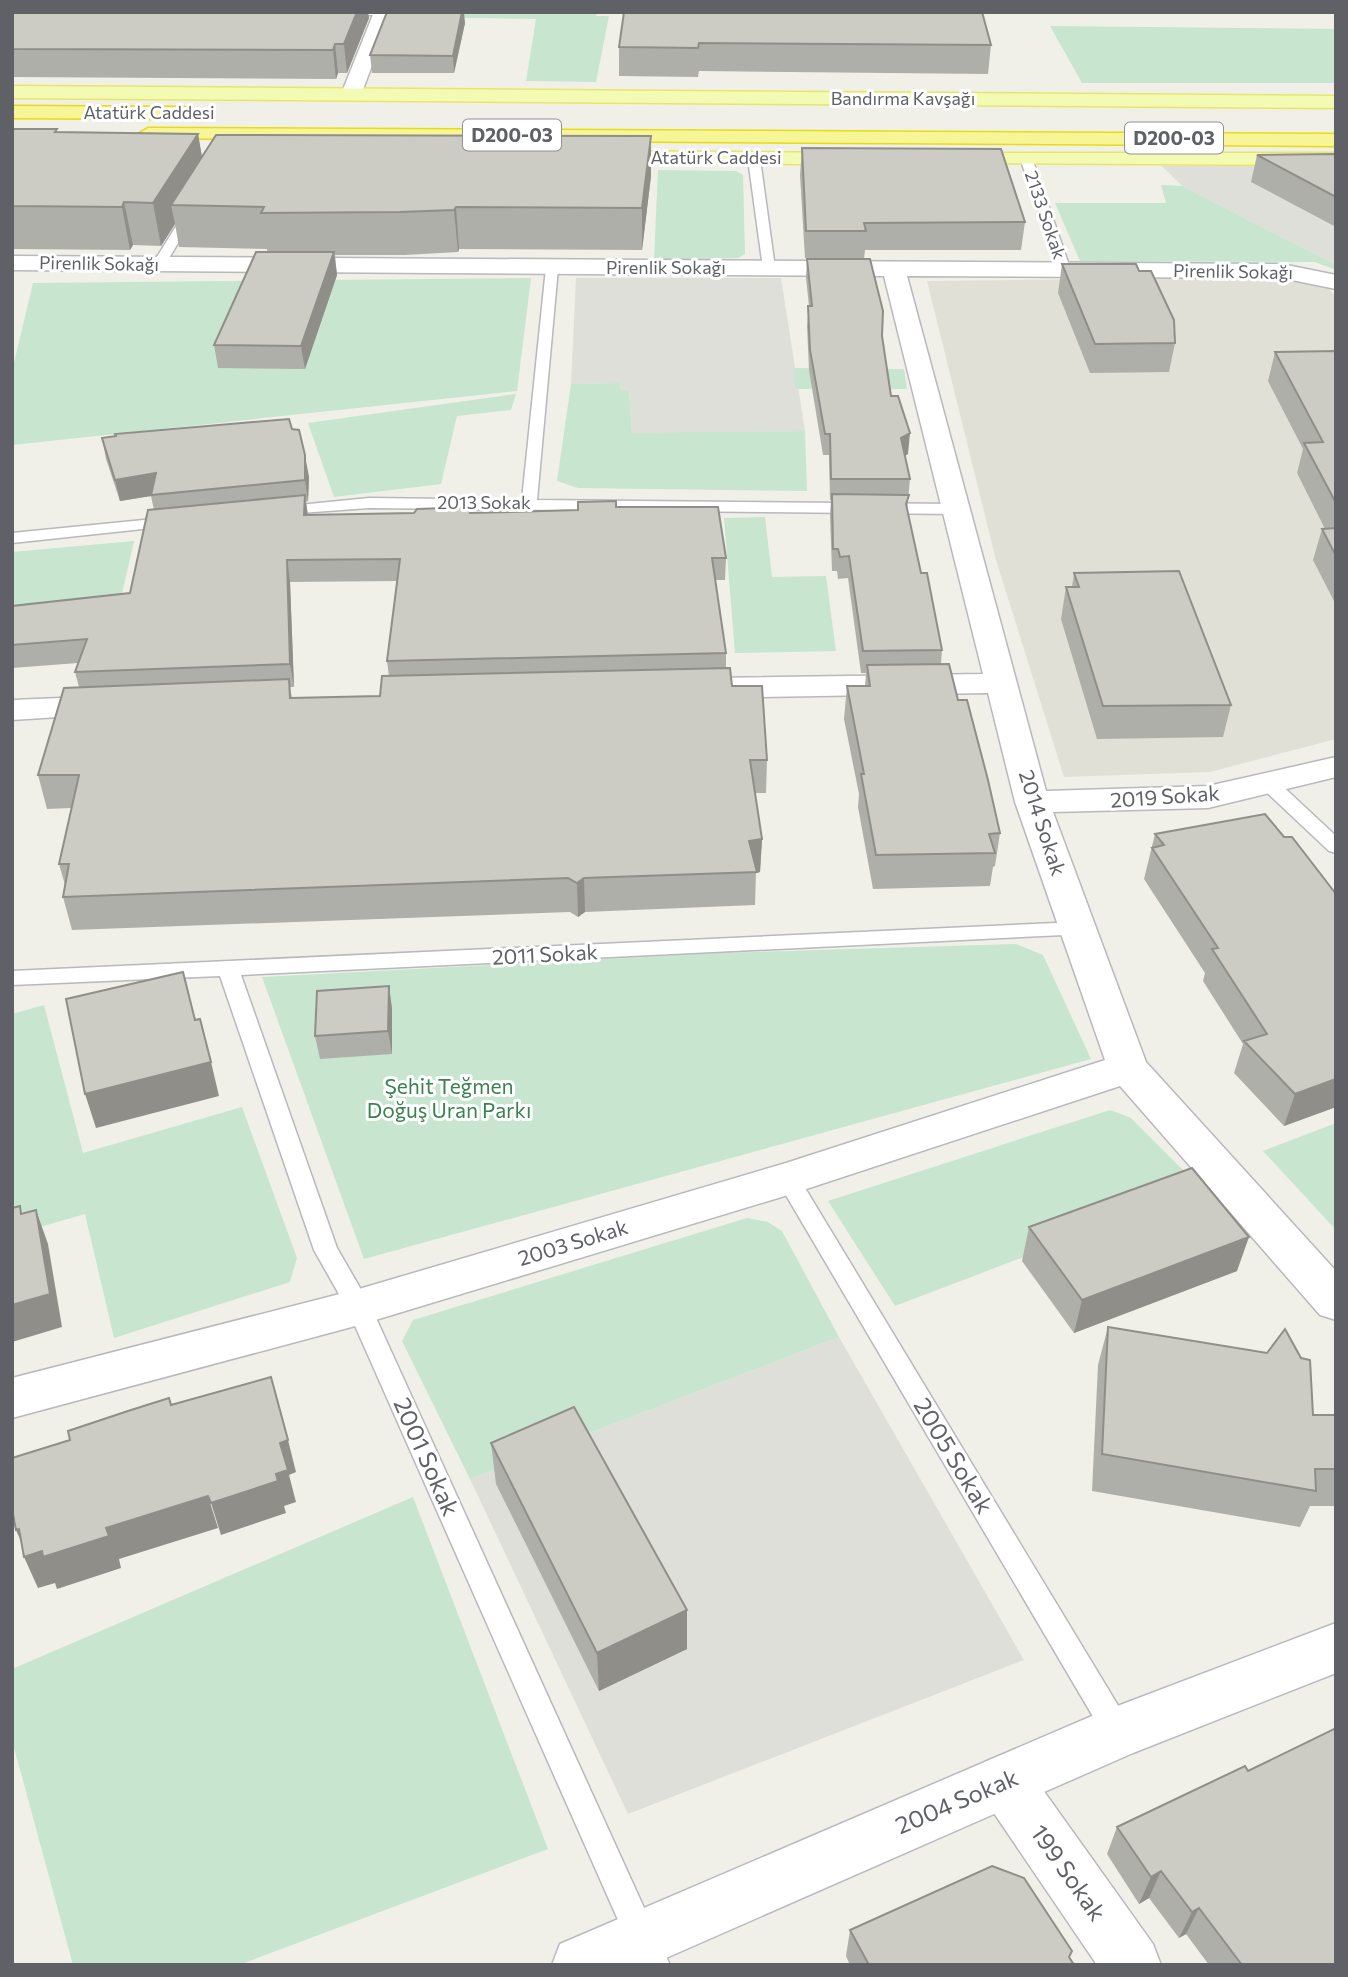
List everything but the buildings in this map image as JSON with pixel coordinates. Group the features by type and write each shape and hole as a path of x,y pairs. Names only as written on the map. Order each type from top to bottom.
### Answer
{"highway":[{"name":"Atatürk Caddesi","path":"12,112 1336,118"},
{"name":"Atatürk Caddesi","path":"123,134 1336,140"}],"main road":[{"name":"Atatürk Caddesi","path":"12,92 470,94"},
{"name":"Bandırma Kavşağı","path":"470,94 1336,102"},
{"path":"1012,137 1165,159"},
{"path":"903,159 1012,137 1336,148"},
{"name":"Atatürk Caddesi","path":"146,155 1336,159"}],"street":[{"path":"352,92 383,12"},
{"name":"Pirenlik Sokağı","path":"12,263 1282,271 1327,280"},
{"name":"2014 Sokak","path":"894,270 1032,802 1128,1068 1336,1302"},
{"path":"683,688 1000,683"},
{"path":"12,709 135,705"},
{"name":"2019 Sokak","path":"1032,802 1208,797 1336,767"},
{"name":"2003 Sokak","path":"12,1398 359,1307 788,1179 1128,1068"},
{"name":"2004 Sokak","path":"581,1965 648,1951 1004,1781 1118,1732 1336,1648"},
{"name":"199 Sokak","path":"1004,1781 1132,1965"}],"lane":[{"path":"327,12 383,12"},
{"path":"754,159 769,268"},
{"name":"2133 Sokak","path":"1026,159 1065,271"},
{"path":"158,265 199,199"},
{"path":"528,503 552,268"},
{"name":"2013 Sokak","path":"260,514 369,503 957,509"},
{"path":"12,538 191,520"},
{"path":"1269,784 1336,847"},
{"name":"2011 Sokak","path":"12,978 1078,929"},
{"name":"2001 Sokak","path":"229,970 326,1250 359,1307 648,1951"},
{"name":"2005 Sokak","path":"788,1179 1118,1732"}],"shaded area":[{"path":"1336,165 1336,265 1182,186 1162,166"},
{"path":"1311,277 1324,281 1336,298 1336,739 1210,772 1064,777 996,560 927,281"},
{"path":"576,278 781,278 805,431 632,434 629,391 621,391 620,383 571,384"},
{"path":"839,1337 1024,1660 628,1814 470,1479"}],"green space":[{"path":"408,12 597,12 596,16 609,16 596,82 526,81 536,19 406,17"},
{"path":"1050,26 1336,29 1336,83 1082,83"},
{"path":"658,170 736,171 743,175 745,254 738,258 654,260"},
{"path":"1161,185 1182,186 1336,265 1336,270 1315,262 1080,261 1055,203 1166,203"},
{"path":"531,278 517,391 12,445 12,371 33,283"},
{"path":"794,368 904,369 907,389 796,389"},
{"path":"620,383 621,391 629,391 632,433 805,431 807,491 578,488 557,481 571,384"},
{"path":"516,394 511,410 457,416 441,484 334,497 308,423"},
{"path":"765,517 772,577 826,576 836,651 735,653 724,518"},
{"path":"134,541 119,607 12,618 12,552"},
{"name":"Şehit Teğmen Doğuş Uran Parkı","path":"1016,944 1043,955 1091,1059 364,1259 262,977 719,953"},
{"path":"44,1005 83,1153 242,1107 297,1258 290,1282 114,1338 85,1214 12,1235 12,1014"},
{"path":"1110,1110 1131,1118 1202,1189 895,1306 828,1201"},
{"path":"1336,1123 1336,1230 1263,1151"},
{"path":"747,1218 768,1222 782,1231 839,1337 470,1479 402,1341 413,1320"},
{"path":"413,1497 548,1849 239,1965 73,1965 12,1740 12,1669"}]}
